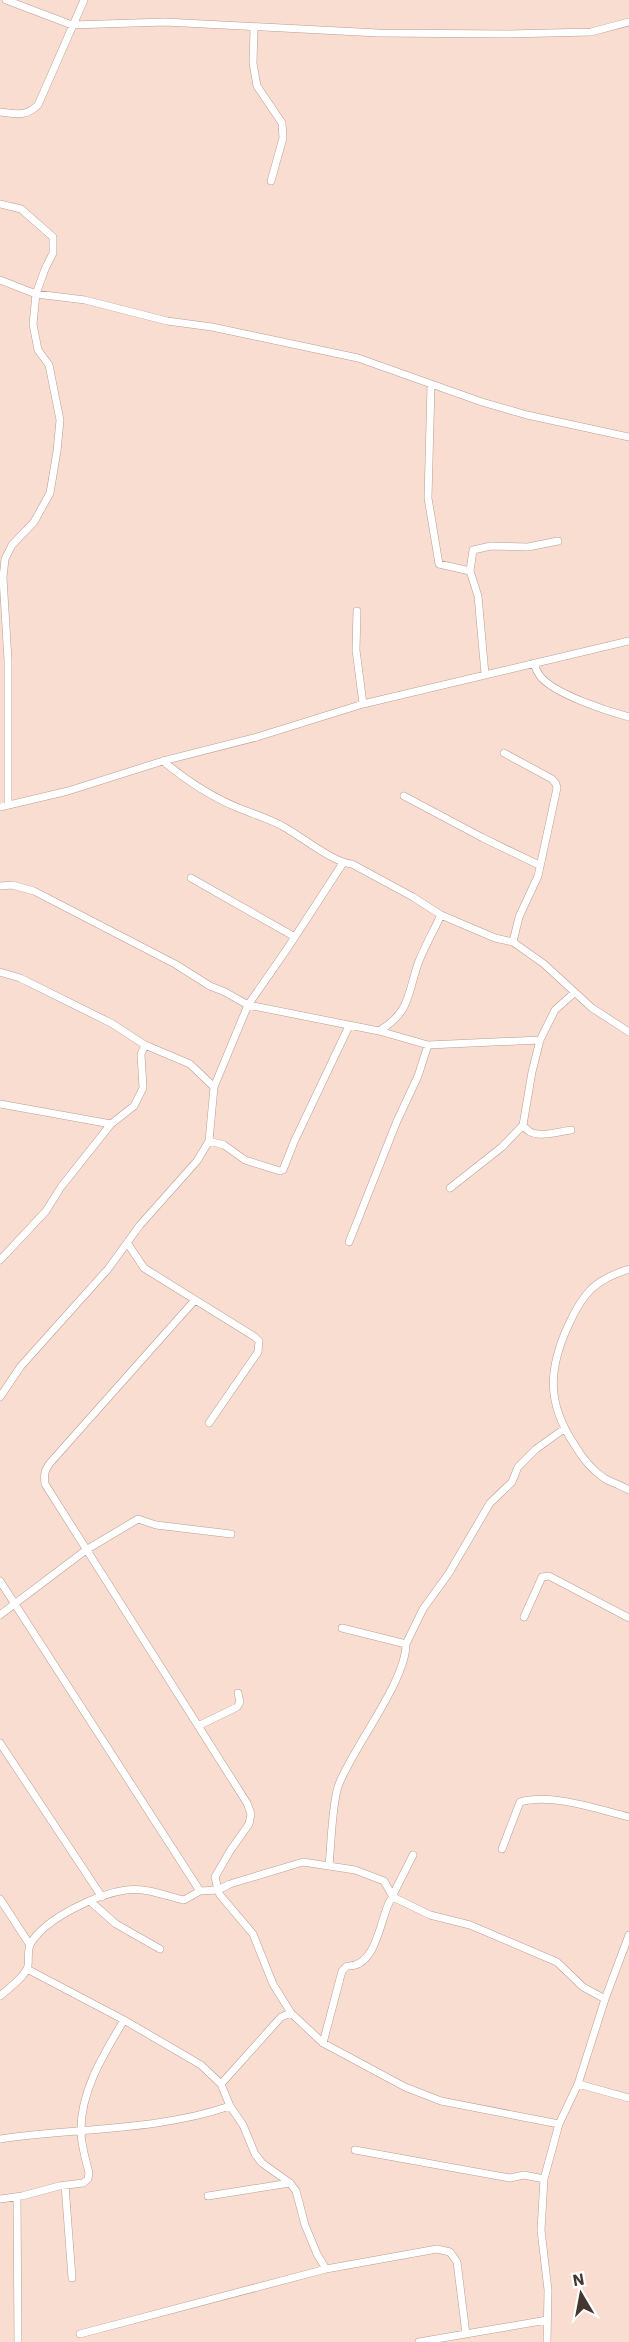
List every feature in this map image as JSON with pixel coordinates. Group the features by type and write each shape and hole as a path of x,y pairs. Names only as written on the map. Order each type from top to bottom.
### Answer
{"street":[{"path":"6,0 72,25 165,22 378,33 508,34 591,32 629,22"},
{"path":"0,112 21,115 31,112 38,105 59,62 84,0"},
{"path":"254,28 253,63 257,86 282,123 283,138 271,181"},
{"path":"0,204 21,209 53,237 54,253 45,269 36,294 33,324 38,350 50,365 60,420 50,492 34,522 12,545 5,559 3,578 8,660 8,805"},
{"path":"0,279 36,294 85,300 167,321 212,327 358,358 431,385 527,415 629,436"},
{"path":"431,385 428,498 439,564 470,571"},
{"path":"485,674 478,596 470,571 473,550 491,546 528,547 558,541"},
{"path":"357,611 356,650 363,704"},
{"path":"0,807 257,737 363,704 629,641"},
{"path":"534,663 540,676 560,689 603,710 629,717"},
{"path":"504,753 552,779 556,784 538,876 519,917 513,942"},
{"path":"163,761 187,781 241,809 268,818 343,863 352,864 441,915 495,938 513,942 544,964 592,1008 629,1032"},
{"path":"404,796 539,865"},
{"path":"0,1397 21,1366 197,1161 209,1141 214,1087 249,1005 343,863"},
{"path":"191,878 295,937"},
{"path":"0,886 12,885 34,891 249,1005 379,1031 428,1045 540,1040"},
{"path":"379,1031 392,1023 411,995 419,962 441,915"},
{"path":"0,972 20,978 111,1023 145,1045 190,1064 214,1087"},
{"path":"571,1130 535,1135 526,1131 523,1125 528,1090 540,1040 555,1010 574,993"},
{"path":"209,1141 224,1144 245,1160 283,1170 294,1142 350,1026"},
{"path":"0,1260 46,1211 61,1187 111,1124 134,1106 143,1088 141,1054 145,1045"},
{"path":"349,1242 397,1121 418,1076 428,1045"},
{"path":"0,1104 111,1124"},
{"path":"450,1188 493,1154 523,1125"},
{"path":"128,1244 144,1268 194,1301 255,1336 259,1346 258,1352 209,1423"},
{"path":"629,1269 606,1277 589,1291 574,1312 559,1346 553,1373 554,1403 564,1429 582,1456 603,1478 629,1490"},
{"path":"194,1301 45,1470 45,1484 247,1803 251,1814 249,1824 215,1876 220,1895 253,1935 273,1984 291,2013 323,2043 405,2087 441,2101 559,2124"},
{"path":"328,1866 338,1786 360,1742 400,1674 406,1644 423,1609 449,1573 490,1503 512,1482 518,1467 536,1449 564,1429"},
{"path":"0,1615 86,1550 138,1519 156,1525 231,1534"},
{"path":"524,1617 542,1577 549,1576 629,1618"},
{"path":"0,1581 200,1891"},
{"path":"342,1628 406,1644"},
{"path":"198,1726 237,1707 240,1702 238,1693"},
{"path":"0,1743 102,1897"},
{"path":"502,1849 520,1802 534,1798 581,1805 629,1818"},
{"path":"323,2043 342,1971 348,1966 355,1966 364,1961 378,1936 388,1905 413,1855"},
{"path":"0,1996 27,1969 30,1945 49,1923 102,1897 126,1890 144,1890 184,1900 200,1891 219,1890 230,1884 303,1862 355,1870 384,1881 393,1896 430,1914 470,1925 556,1962 583,1987 605,1999"},
{"path":"0,1899 30,1945"},
{"path":"91,1902 116,1924 160,1949"},
{"path":"547,2342 548,2290 541,2230 544,2179 559,2124 578,2084 605,1999 629,1935"},
{"path":"27,1969 124,2020 201,2065 221,2084 230,2106 243,2125 255,2154 262,2163 290,2183 296,2191 316,2254 327,2268"},
{"path":"221,2084 282,2017 291,2013"},
{"path":"0,2199 83,2183 88,2179 89,2173 81,2132 85,2098 101,2058 124,2020"},
{"path":"578,2084 629,2098"},
{"path":"0,2139 81,2132 204,2115 230,2106"},
{"path":"355,2150 510,2178 524,2175 544,2179"},
{"path":"208,2196 290,2183"},
{"path":"65,2185 72,2278"},
{"path":"17,2197 18,2342"},
{"path":"80,2334 327,2268 437,2249 450,2252 457,2262 466,2334"},
{"path":"419,2342 547,2320"}]}
